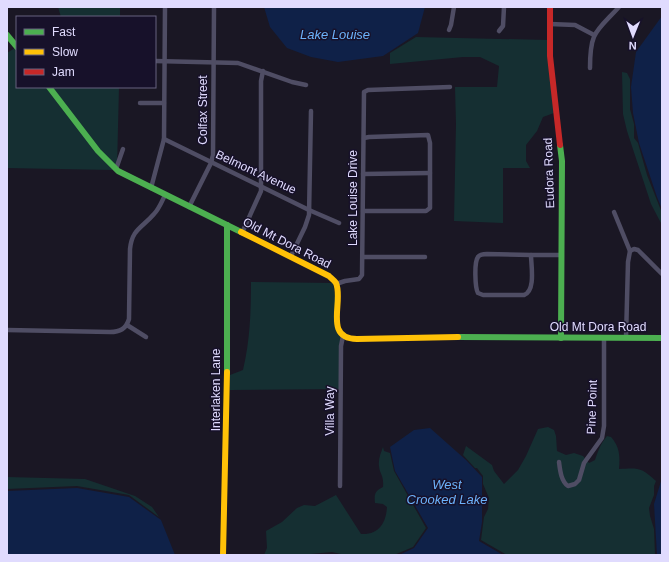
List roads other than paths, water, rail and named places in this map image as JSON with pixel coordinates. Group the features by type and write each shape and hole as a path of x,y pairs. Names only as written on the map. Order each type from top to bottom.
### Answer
{"street":[{"path":"151,188 164,139 165,7"},
{"name":"Colfax Street","path":"189,207 211,163 213,150 214,7"},
{"path":"449,30 454,7"},
{"path":"498,32 503,26 504,7"},
{"name":"Eudora Road","path":"550,7 550,56 562,162 561,338"},
{"path":"590,68 590,46 594,35 619,7"},
{"path":"550,24 576,25 594,35"},
{"path":"7,35 16,46"},
{"path":"156,61 238,63 292,82 306,85"},
{"path":"242,233 261,191 261,81 263,71"},
{"name":"Lake Louise Drive","path":"336,284 345,280 360,278 362,272 364,92 368,90 450,87"},
{"name":"Old Mt Dora Road","path":"50,88 98,151 116,169 189,207 322,271 332,279 336,284 337,291 338,326 343,336 350,339 468,337 662,338"},
{"path":"140,103 164,103"},
{"path":"291,256 305,227 309,210 311,111"},
{"path":"363,211 426,211 430,208 430,143 428,135 364,138"},
{"name":"Belmont Avenue","path":"164,139 211,163 339,223"},
{"path":"116,169 124,149"},
{"path":"363,174 430,173"},
{"path":"7,330 121,331 127,325 129,319 130,249 132,239 136,230 156,212 165,195"},
{"path":"614,212 630,251 628,262 626,338"},
{"name":"Interlaken Lane","path":"223,555 227,416 227,225"},
{"path":"630,251 634,249 638,250 662,274"},
{"path":"532,255 531,288 527,294 483,295 478,293 476,287 476,261 480,255 487,254 561,255"},
{"path":"363,257 425,257"},
{"path":"127,325 146,337"},
{"name":"Villa Way","path":"340,486 341,346 343,336"},
{"name":"Pine Point","path":"559,462 560,471 565,484 568,486 575,484 580,477 584,463 602,438 604,426 604,338"}],"water":[{"name":"Lake Louise","path":"264,7 425,7 418,33 383,56 338,62 311,57 287,48 270,27"},
{"path":"662,16 662,209 639,143 633,113 631,87 636,52"},
{"name":"West Crooked Lake","path":"430,428 466,460 482,477 482,522 479,541 503,555 399,555 414,548 428,528 395,471 390,447 414,430"},
{"path":"662,478 662,555 657,555 654,504"},
{"path":"77,488 129,497 161,520 175,555 7,555 7,491"}]}
